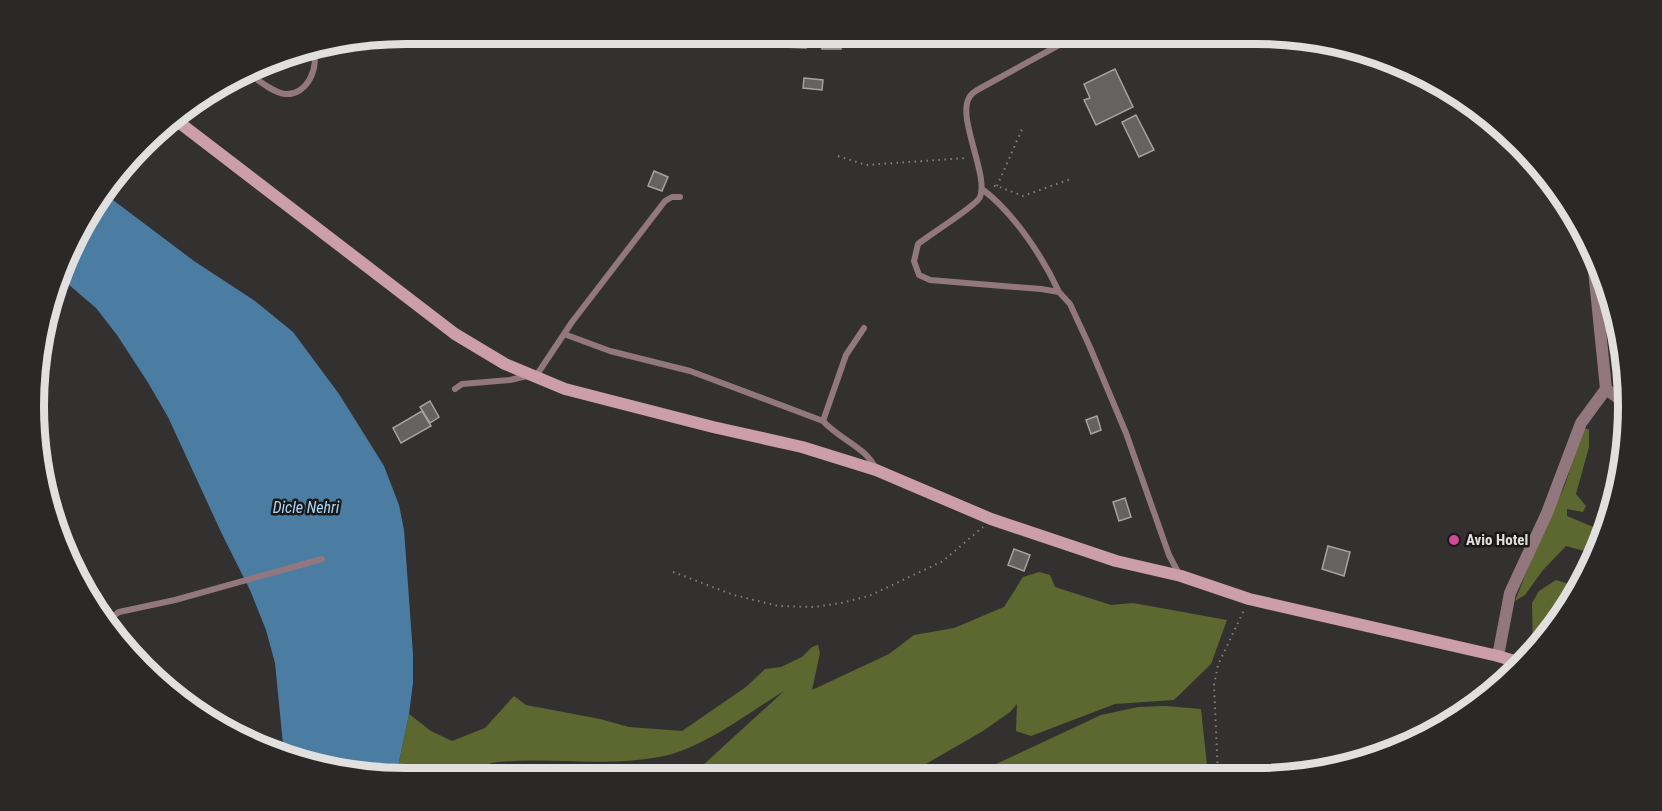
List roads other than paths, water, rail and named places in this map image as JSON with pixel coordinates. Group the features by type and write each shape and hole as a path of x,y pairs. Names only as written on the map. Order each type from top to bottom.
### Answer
{"street":[{"path":"179,123 455,334 505,364 565,389 802,447 876,470 992,519 1116,561 1181,576 1249,599 1513,660"},
{"path":"1498,656 1510,593 1547,513 1581,423 1606,389 1595,277"},
{"path":"1606,389 1618,398"}],"lane":[{"path":"1059,292 930,280 919,275 914,261 918,244 975,205 980,198 982,189 967,114 966,103 969,96 1061,44"},
{"path":"254,77 284,94 296,93 308,84 316,55"},
{"path":"982,189 1000,202 1049,270 1059,292 1070,304 1126,433 1169,555 1181,576"},
{"path":"455,389 462,384 533,376 665,201 680,196"},
{"path":"823,421 846,355 864,328"},
{"path":"564,334 610,351 690,371 823,421 864,451 876,470"},
{"path":"112,617 119,612 175,600 322,560"}],"water":[{"name":"Dicle Nehri","path":"110,197 194,261 255,301 293,332 339,394 384,466 399,505 404,530 413,683 398,768 335,761 283,746 275,663 266,630 250,590 168,417 117,335 96,308 66,282 81,245"}],"place":[{"name":"Avio Hotel","path":"1454,540"}]}
